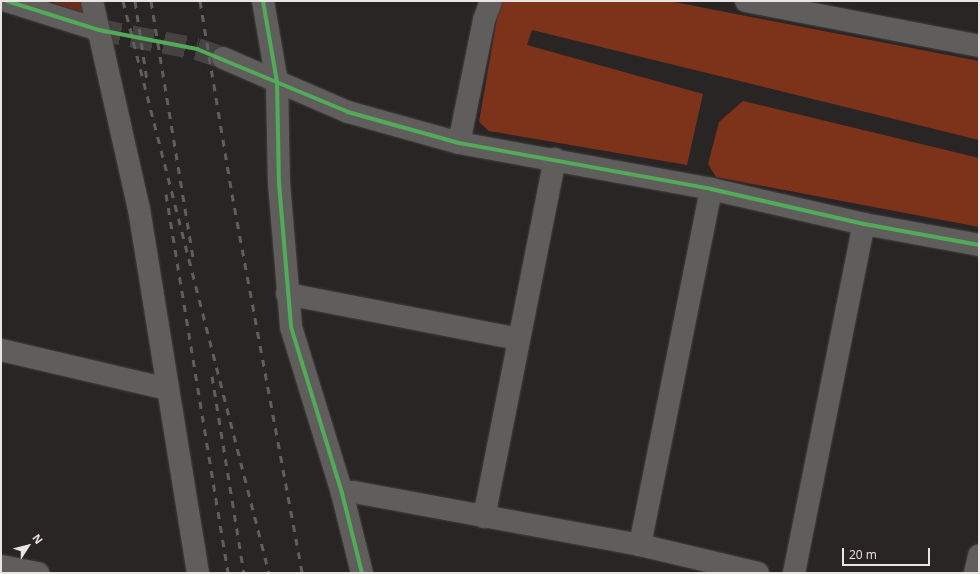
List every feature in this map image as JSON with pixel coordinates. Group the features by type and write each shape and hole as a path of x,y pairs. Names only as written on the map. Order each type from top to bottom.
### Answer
{"street":[{"path":"7,1 100,30"},
{"path":"92,1 100,30 139,209 198,573"},
{"path":"263,1 277,82 279,183 287,294 291,327 342,493 362,573"},
{"path":"459,143 484,20 491,1"},
{"path":"746,1 979,46"},
{"path":"223,58 348,112 459,143 554,159 711,189 864,224 979,245"},
{"path":"484,517 554,159"},
{"path":"640,545 711,189"},
{"path":"794,573 864,224"},
{"path":"287,294 519,340"},
{"path":"1,350 167,389"},
{"path":"342,493 354,492 640,545 758,573"},
{"path":"975,573 979,555"},
{"path":"1,566 38,573"}],"shaded area":[{"path":"48,1 80,1 83,13"},
{"path":"502,1 669,1 979,61 979,140 532,30 527,45 703,94 687,165 489,131 479,122 498,12"},
{"path":"743,101 979,158 979,227 716,177 708,164 719,122"}],"tunnel":[{"path":"99,30 197,49 223,58"}],"railway":[{"path":"123,1 269,573"},
{"path":"135,1 147,80"},
{"path":"151,1 193,258"},
{"path":"200,1 232,194 302,573"},
{"path":"166,194 228,573"},
{"path":"212,376 244,573"}],"cycle path":[{"path":"7,1 99,30 197,49 348,112 459,143 711,189 864,224 979,245"},
{"path":"263,1 277,82 279,183 291,327 342,493 362,573"}]}
